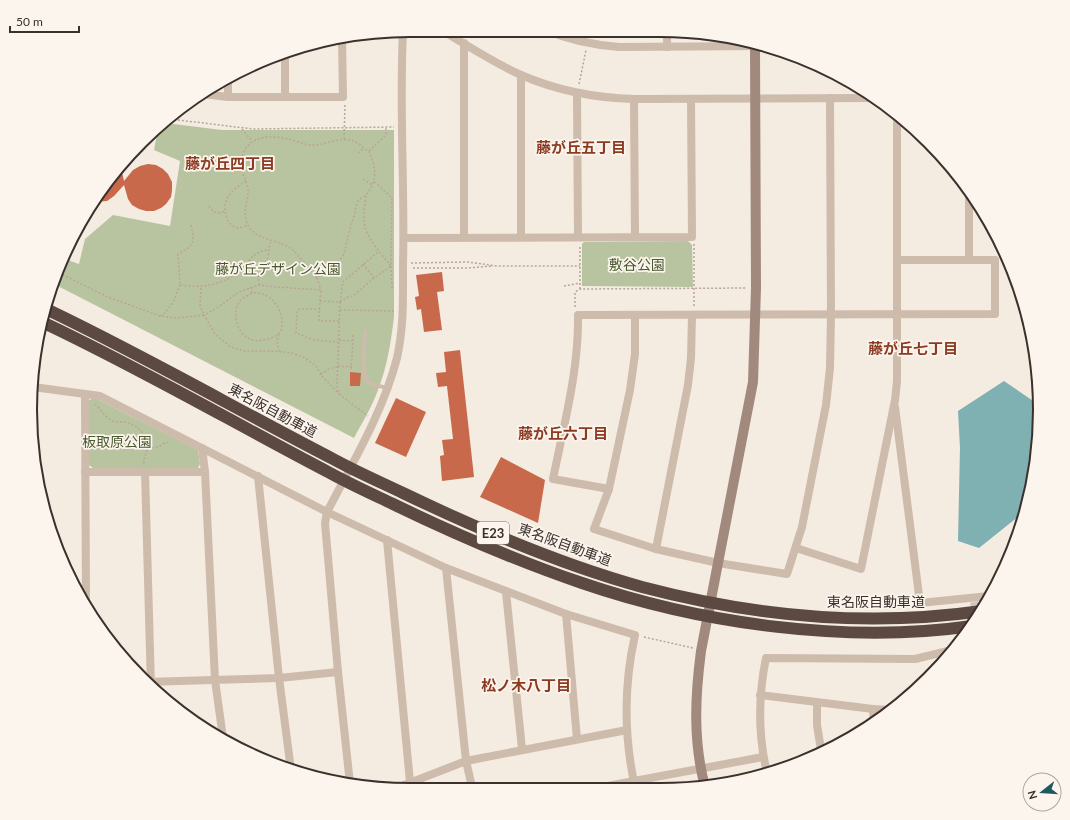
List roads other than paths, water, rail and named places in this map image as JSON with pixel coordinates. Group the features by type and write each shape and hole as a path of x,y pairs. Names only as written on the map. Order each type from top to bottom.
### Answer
{"highway":[{"name":"東名阪自動車道","path":"51,311 344,465 482,529 532,550 589,570 641,586 691,598 748,609 804,615 883,618 923,617 976,604"},
{"name":"東名阪自動車道","path":"47,325 172,389 332,475 477,543 584,584 638,600 689,612 747,622 802,629 845,632 883,632 963,627"}],"street":[{"path":"349,778 325,540 325,524 327,512 363,443 387,388 397,357 403,321 403,37"},
{"path":"453,37 521,75 577,94 634,99 864,98"},
{"path":"564,37 596,45 618,47 745,47"},
{"path":"667,37 667,47"},
{"path":"211,95 228,97 342,97 342,43"},
{"path":"464,43 464,237"},
{"path":"703,780 700,769 696,732 697,647 718,563 752,382 756,315 755,50"},
{"path":"285,59 285,97"},
{"path":"521,75 521,237"},
{"path":"228,84 228,97"},
{"path":"577,94 579,237"},
{"path":"635,315 635,354 630,390 609,489 594,529 656,549 718,563 788,574 802,527 826,405 830,368 830,98"},
{"path":"634,99 635,237"},
{"path":"404,238 692,237 691,99"},
{"path":"796,548 861,569 895,400 897,381 897,122"},
{"path":"969,202 969,260"},
{"path":"609,489 553,478 576,364 578,315 995,314 995,260 897,260"},
{"path":"656,549 688,385 693,315"},
{"path":"38,388 100,396 327,512 446,568 566,614 635,635 628,682 627,730 634,783"},
{"path":"85,394 86,594"},
{"path":"895,400 920,603 976,604"},
{"path":"202,448 205,472 215,680 222,733"},
{"path":"85,472 205,472"},
{"path":"144,472 149,677"},
{"path":"258,476 279,678 290,763"},
{"path":"387,540 410,782 466,761 627,730"},
{"path":"446,568 466,761 471,783"},
{"path":"506,592 522,749"},
{"path":"566,614 577,739"},
{"path":"767,767 760,720 760,695 766,658 915,659 943,652"},
{"path":"156,683 279,678 338,672"},
{"path":"760,695 817,703 882,710"},
{"path":"817,703 817,725 821,747"},
{"path":"873,709 873,715"},
{"path":"638,783 700,769 764,757"}],"lane":[{"path":"365,331 364,372 366,380 369,383 387,388"}],"water":[{"path":"1004,381 1033,401 1030,459 1026,483 1017,518 979,548 958,541 960,448 958,411"}],"tunnel":[{"path":"974,602 975,609"}],"district":[{"name":"藤が丘五丁目","path":"581,147"},
{"name":"藤が丘四丁目","path":"230,163"},
{"name":"藤が丘七丁目","path":"913,348"},
{"name":"藤が丘六丁目","path":"563,433"},
{"name":"松ノ木八丁目","path":"526,685"}],"park label":[{"name":"敷谷公園","path":"637,264"},
{"name":"藤が丘デザイン公園","path":"278,268"},
{"name":"板取原公園","path":"117,441"}]}
